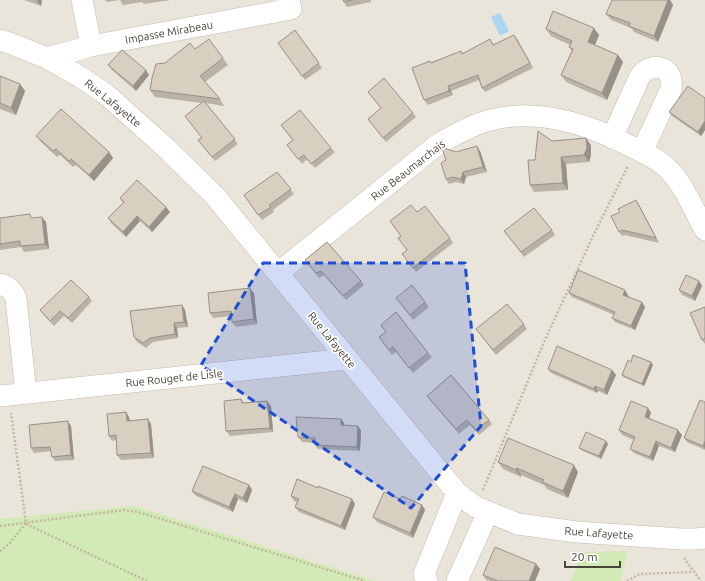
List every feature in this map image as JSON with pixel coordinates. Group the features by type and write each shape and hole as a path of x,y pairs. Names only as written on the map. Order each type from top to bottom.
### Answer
{"street":[{"path":"82,0 91,46"},
{"name":"Impasse Mirabeau","path":"47,58 91,46 255,8 290,4"},
{"name":"Rue Lafayette","path":"0,40 47,58 79,76 107,95 166,148 215,196 457,493 482,510 518,524 577,532 681,539 705,538"},
{"path":"612,138 640,76 646,70 654,67 663,69 669,74 673,81 671,89 639,151"},
{"name":"Rue Beaumarchais","path":"278,273 437,145 458,133 479,124 522,116 545,117 567,121 586,127 639,151 669,170 681,186 705,230"},
{"path":"0,284 7,286 14,292 16,299 12,395"},
{"name":"Rue Rouget de Lisle","path":"12,395 347,359"},
{"path":"427,581 424,574 457,493"},
{"path":"457,581 482,510"}],"path":[{"path":"482,510 544,342 593,236 639,151"},
{"path":"0,551 10,543 26,523 12,395"},
{"path":"0,526 124,510 138,512 365,581"},
{"path":"26,523 147,581"},
{"path":"681,539 681,554 701,581"},
{"path":"627,581 640,574 694,572"}],"highlighted area":[{"path":"263,263 465,263 481,426 411,508 201,365"}],"shaded area":[{"path":"0,0 705,0 705,581 0,581"}],"green space":[{"path":"134,506 376,581 0,581 0,519"},
{"path":"628,551 620,581 570,581 583,552"}],"water":[{"path":"500,13 509,31 500,36 491,17"}],"building":[{"path":"612,0 668,0 654,36 629,26 630,23 606,14"},
{"path":"553,11 594,28 588,42 618,55 602,93 561,75 573,49 569,47 572,41 546,29"},
{"path":"295,30 319,63 302,76 278,43"},
{"path":"514,35 530,63 482,88 478,75 448,86 449,91 424,100 412,68 430,61 431,63 461,51 462,54 490,39 493,45"},
{"path":"209,39 223,58 200,76 220,99 150,90 156,64 165,63 190,43 195,49"},
{"path":"122,50 146,70 133,86 108,65"},
{"path":"0,76 20,84 11,108 0,103"},
{"path":"384,78 413,113 383,138 368,119 381,108 368,92"},
{"path":"688,86 705,98 705,121 698,132 669,112"},
{"path":"204,101 235,139 212,157 198,140 202,138 185,116"},
{"path":"61,109 109,152 89,175 71,159 69,161 56,149 53,151 36,136"},
{"path":"300,110 331,148 311,164 304,155 298,159 287,145 293,140 281,125"},
{"path":"538,131 552,141 586,138 587,148 584,155 561,157 563,183 530,185 528,160 535,160"},
{"path":"477,146 483,167 463,172 461,179 453,177 446,179 441,163 446,160 442,149 444,148 456,152"},
{"path":"277,172 291,189 269,205 271,207 258,215 244,195"},
{"path":"137,180 166,207 149,227 137,216 123,232 108,218 124,202 120,198"},
{"path":"636,200 656,238 622,230 619,232 611,216 620,212 618,209"},
{"path":"411,205 417,212 425,206 450,238 413,268 402,254 407,250 398,238 401,236 390,221"},
{"path":"534,208 552,230 521,252 504,231"},
{"path":"30,214 31,218 42,217 45,244 20,246 20,241 0,244 0,218"},
{"path":"327,242 361,281 343,296 321,271 316,273 305,260"},
{"path":"578,270 625,290 623,295 642,302 631,326 612,318 615,312 569,293"},
{"path":"686,275 699,281 692,296 679,290"},
{"path":"71,280 89,297 68,318 60,311 50,321 40,310"},
{"path":"412,285 425,302 410,315 396,298"},
{"path":"250,288 254,319 232,322 231,311 210,313 208,293"},
{"path":"507,304 524,324 493,350 476,329"},
{"path":"182,305 184,322 174,323 175,334 150,338 143,343 134,337 130,311"},
{"path":"705,307 705,338 702,340 690,313"},
{"path":"396,312 428,353 409,368 393,347 389,350 379,337 386,332 381,325"},
{"path":"557,346 612,370 604,390 595,386 594,389 548,369"},
{"path":"633,355 651,362 642,384 622,375 628,360 631,362"},
{"path":"451,375 489,420 476,430 467,420 456,429 427,396"},
{"path":"241,399 242,403 267,401 270,428 226,431 224,401"},
{"path":"700,400 705,402 705,441 703,446 684,438"},
{"path":"631,401 648,408 645,417 678,430 671,448 656,441 650,457 630,449 635,437 619,430"},
{"path":"126,412 127,421 148,419 151,453 117,455 116,435 109,436 107,414"},
{"path":"296,417 341,419 341,425 358,426 357,447 315,445 315,438 298,437"},
{"path":"68,421 71,455 52,457 50,447 31,448 29,425"},
{"path":"586,432 606,441 599,456 579,448"},
{"path":"508,438 574,465 563,491 542,482 544,480 517,468 516,470 498,462"},
{"path":"203,466 249,485 243,498 235,494 229,507 192,491"},
{"path":"297,479 318,488 318,486 352,499 341,526 295,507 299,499 291,496"},
{"path":"384,492 400,499 402,496 422,505 410,533 373,517"},
{"path":"495,547 536,564 529,581 498,581 483,575"}]}
